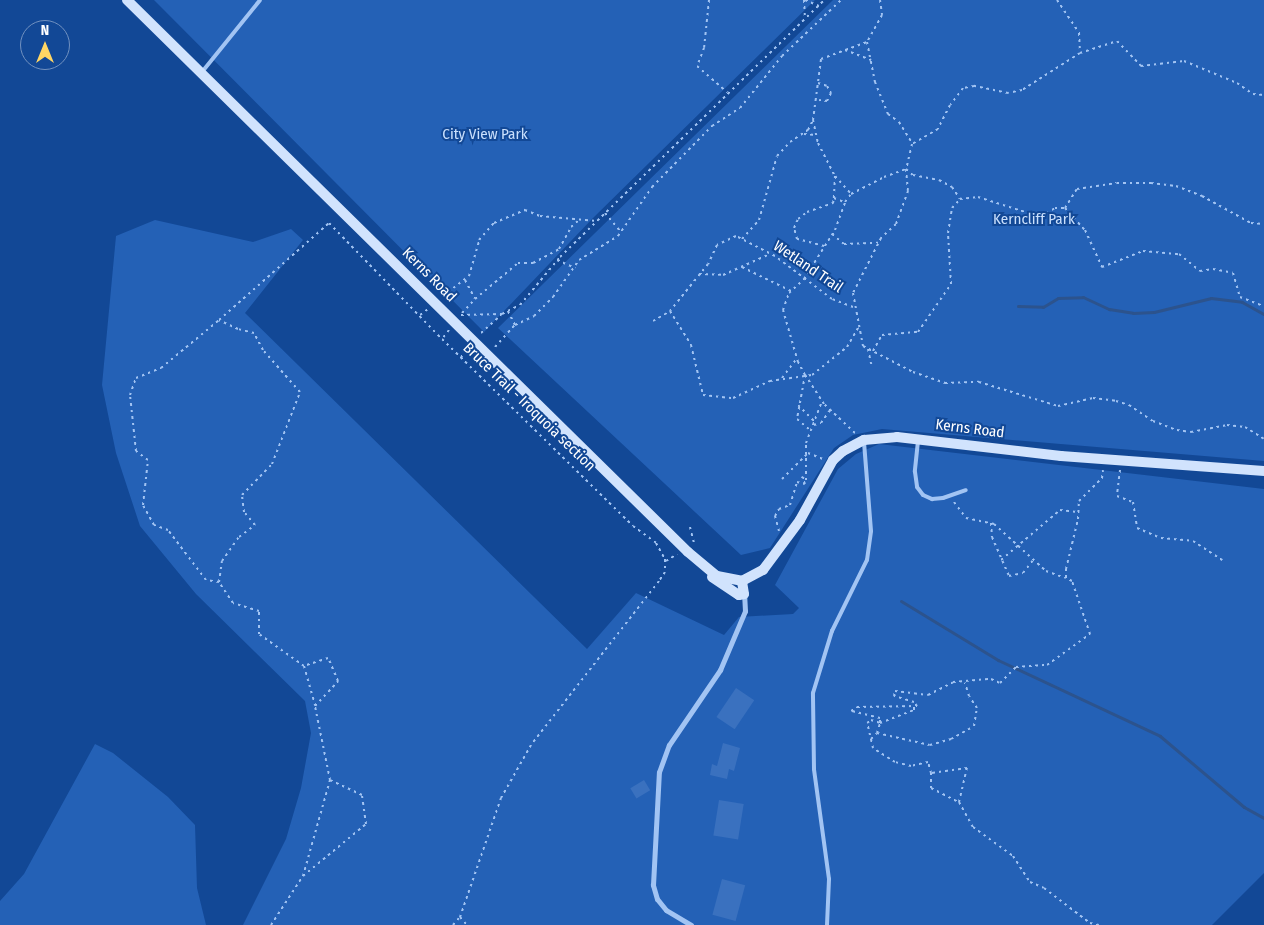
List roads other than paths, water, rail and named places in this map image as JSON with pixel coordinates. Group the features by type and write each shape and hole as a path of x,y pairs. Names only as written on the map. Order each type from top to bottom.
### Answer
{"street":[{"name":"Kerns Road","path":"127,0 435,302 458,318 710,572 723,579 742,581 757,576 769,563 800,520 832,463 842,451 864,440 897,436 1104,459 1264,471"},
{"name":"Kerns Road","path":"710,572 714,580 731,592 744,594"},
{"path":"691,925 666,910 657,899 653,885 659,772 669,745 720,670 745,611 742,581"}],"lane":[{"path":"201,72 260,0"},
{"path":"918,438 917,487 932,499 966,490"},
{"path":"827,925 829,879 814,770 813,693 832,631 867,560 871,531 864,440"}],"waterway":[{"path":"1018,306 1043,307 1058,298 1083,297 1109,309 1133,313 1154,312 1211,298 1242,302 1264,314"},
{"path":"901,601 998,660 1160,736 1244,807 1264,818"}],"park label":[{"name":"City View Park","path":"485,135"},
{"name":"Kerncliff Park","path":"1034,220"}]}
